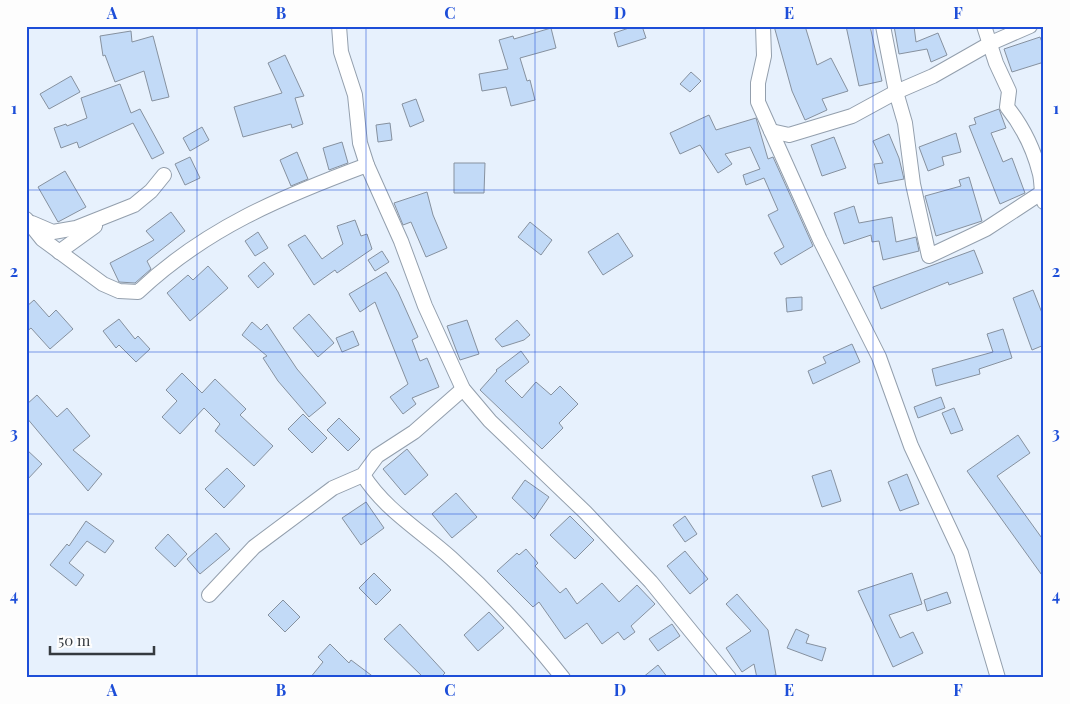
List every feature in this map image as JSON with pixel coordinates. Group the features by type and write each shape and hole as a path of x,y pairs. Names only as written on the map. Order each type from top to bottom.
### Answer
{"street":[{"path":"339,26 341,52 355,94 360,142 367,165 401,241 424,306 463,389 490,421 585,512 651,582 729,678"},
{"path":"763,26 764,56 758,83 758,102 784,156 820,240 879,357 911,446 961,553 998,678"},
{"path":"883,26 896,92 905,123 913,184 929,256 986,229 1043,198 1040,175 1031,147 1018,120 1008,107 1009,91 996,63 984,26"},
{"path":"771,131 789,135 852,116 896,92 933,76 991,43 1030,26"},
{"path":"28,220 42,239 103,284 119,291 138,292 184,254 251,212 295,192 367,165"},
{"path":"28,220 53,232 76,228 134,205 151,192 164,175"},
{"path":"59,252 113,213"},
{"path":"209,595 254,547 333,488 363,475 377,456 414,432 463,389"},
{"path":"363,475 372,489 393,512 423,533 454,561 536,644 564,678"}],"building":[{"path":"635,26 642,26 646,38 618,47 614,33"},
{"path":"774,26 805,26 817,65 831,58 848,91 822,99 827,110 805,120 792,91"},
{"path":"846,26 870,26 882,81 859,86"},
{"path":"894,26 914,26 916,42 938,33 947,55 931,62 927,49 899,54"},
{"path":"551,28 556,48 520,58 527,81 530,80 535,100 511,106 506,87 482,91 479,74 508,69 499,40 513,36 514,39"},
{"path":"131,31 132,42 153,36 169,97 152,101 144,71 115,82 105,55 103,56 100,36"},
{"path":"1040,37 1044,47 1044,62 1012,72 1004,49"},
{"path":"285,55 304,96 295,98 303,124 292,128 291,124 243,137 234,107 282,93 268,63"},
{"path":"691,72 701,81 690,92 680,84"},
{"path":"71,76 80,92 49,109 40,94"},
{"path":"120,84 131,113 140,109 164,153 152,159 133,123 79,148 77,142 61,148 54,128 66,124 67,126 87,118 81,98"},
{"path":"416,99 424,121 410,127 402,104"},
{"path":"999,109 1006,128 991,133 1003,162 1012,158 1025,193 1000,204 969,126 976,124 974,118"},
{"path":"709,115 716,130 756,118 768,159 773,157 813,246 781,265 774,253 784,247 768,215 778,210 764,178 746,185 743,175 760,169 750,147 725,154 732,164 718,173 700,145 680,154 670,133"},
{"path":"390,123 392,140 378,142 376,125"},
{"path":"202,127 209,140 190,151 183,138"},
{"path":"956,133 961,152 942,157 944,165 928,171 919,147"},
{"path":"889,134 899,158 904,179 878,184 874,164 883,163 873,141"},
{"path":"834,137 846,168 822,176 811,145"},
{"path":"342,142 348,163 329,170 323,148"},
{"path":"297,152 308,179 291,186 280,160"},
{"path":"190,157 200,178 185,185 175,164"},
{"path":"454,163 485,163 484,193 454,193"},
{"path":"65,171 86,207 58,222 38,187"},
{"path":"969,177 982,221 936,236 925,196 961,186 959,180"},
{"path":"427,192 433,215 447,248 426,257 411,222 403,225 394,203"},
{"path":"854,206 859,223 892,217 896,242 916,237 919,251 883,260 879,241 872,242 871,235 844,244 834,213"},
{"path":"171,212 185,231 147,261 151,269 135,283 119,282 110,263 154,240 146,231"},
{"path":"355,220 361,236 367,234 372,249 337,273 335,270 314,285 288,245 305,235 322,259 343,244 337,226"},
{"path":"530,222 552,240 541,255 518,237"},
{"path":"258,232 268,248 255,256 245,241"},
{"path":"618,233 633,256 603,275 588,252"},
{"path":"974,250 983,273 949,285 948,282 881,309 873,287"},
{"path":"382,251 389,262 375,271 368,260"},
{"path":"264,262 274,274 258,288 248,276"},
{"path":"208,266 228,288 190,321 167,293 188,275 193,280"},
{"path":"386,272 398,292 418,337 412,340 420,361 427,358 439,387 412,398 416,404 403,414 390,397 408,384 375,302 360,312 349,294"},
{"path":"1033,290 1044,318 1044,345 1032,350 1013,298"},
{"path":"802,297 802,310 787,312 786,298"},
{"path":"34,300 49,317 56,310 73,329 50,349 31,328 26,332 26,307"},
{"path":"309,314 334,343 318,357 293,328"},
{"path":"119,319 135,339 138,336 150,349 136,362 119,345 116,348 103,331"},
{"path":"467,320 479,354 460,360 447,326"},
{"path":"517,320 530,335 524,340 502,347 495,339"},
{"path":"252,322 261,330 267,324 297,369 326,403 309,417 278,381 263,358 267,356 242,335"},
{"path":"1003,329 1012,358 979,369 980,374 936,386 932,369 993,352 987,334"},
{"path":"353,331 359,345 342,352 336,338"},
{"path":"852,344 860,362 813,384 808,371 826,363 823,357"},
{"path":"521,351 529,362 505,381 522,398 536,382 551,395 560,386 578,404 559,423 563,428 542,449 480,390 496,370"},
{"path":"182,373 202,393 215,379 246,409 240,415 273,446 254,466 215,431 220,424 204,408 180,434 162,417 177,401 166,390"},
{"path":"37,395 57,417 67,408 90,436 73,450 102,474 88,491 26,417 26,405"},
{"path":"941,397 945,408 918,418 914,407"},
{"path":"954,408 963,430 951,434 942,413"},
{"path":"303,414 327,438 312,453 288,429"},
{"path":"339,418 360,439 348,451 327,430"},
{"path":"1018,435 1030,453 997,476 1044,541 1044,578 967,471"},
{"path":"26,449 42,464 26,481"},
{"path":"407,449 428,475 405,495 383,469"},
{"path":"227,468 245,486 224,508 205,489"},
{"path":"831,470 841,501 822,507 812,476"},
{"path":"907,474 919,504 900,511 888,482"},
{"path":"525,480 549,497 534,519 512,498"},
{"path":"456,493 477,517 452,538 432,514"},
{"path":"366,502 384,528 361,545 342,518"},
{"path":"570,516 594,540 575,559 550,535"},
{"path":"685,516 697,534 685,542 673,525"},
{"path":"86,521 114,541 105,553 87,541 69,563 84,575 76,586 50,565 67,544 69,546"},
{"path":"216,533 230,549 200,574 187,559"},
{"path":"168,534 187,554 175,567 155,548"},
{"path":"526,549 538,563 535,566 560,593 566,588 577,604 602,583 619,602 637,585 655,604 631,626 635,632 624,640 618,632 602,644 587,623 565,639 539,602 533,607 497,571 517,553 519,555"},
{"path":"685,551 708,579 690,594 667,566"},
{"path":"374,573 391,590 376,605 359,588"},
{"path":"912,573 922,604 889,615 900,638 913,632 923,653 893,667 858,591"},
{"path":"947,592 951,603 927,611 924,600"},
{"path":"737,594 768,630 776,675 757,678 754,664 742,672 726,648 751,631 726,604"},
{"path":"283,600 300,617 285,632 268,615"},
{"path":"489,612 504,628 478,651 464,635"},
{"path":"400,624 445,673 440,678 424,678 384,639"},
{"path":"672,624 680,636 658,651 649,639"},
{"path":"796,629 809,635 806,643 826,648 822,661 787,648"},
{"path":"330,644 349,663 351,660 375,678 310,678 323,662 318,657"},
{"path":"658,665 668,678 642,678"}]}
